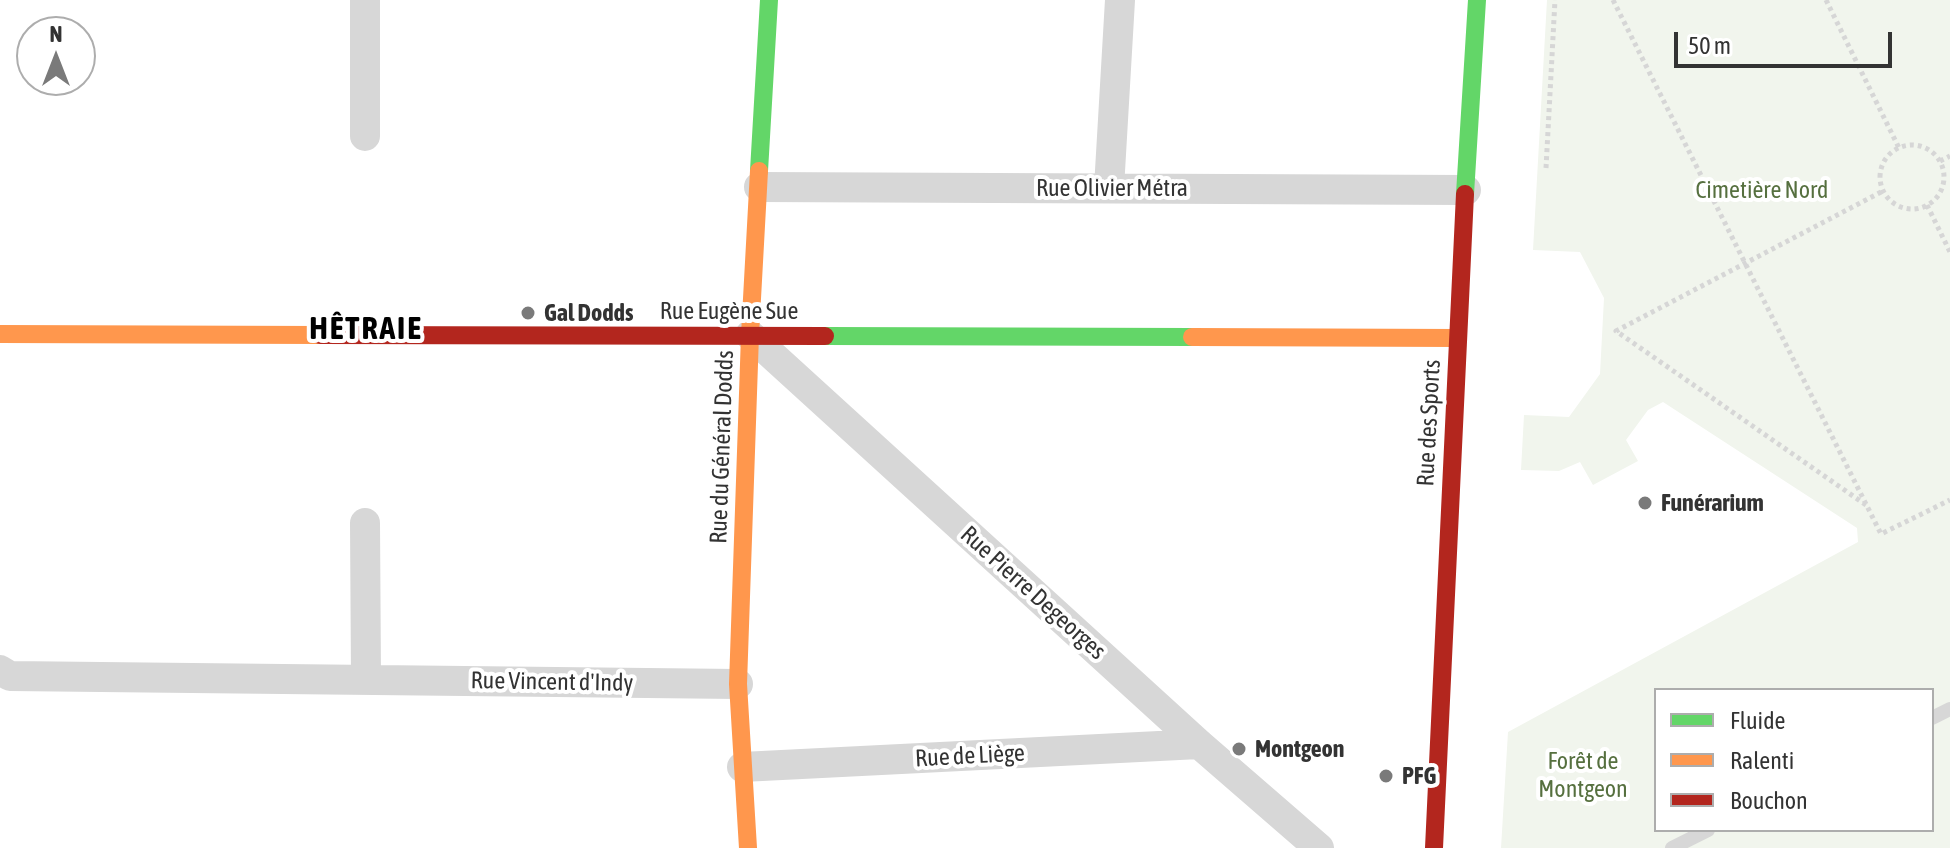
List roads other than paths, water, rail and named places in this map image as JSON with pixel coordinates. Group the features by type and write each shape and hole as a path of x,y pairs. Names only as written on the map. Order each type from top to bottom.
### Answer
{"street":[{"path":"365,0 365,136"},
{"name":"Rue du Général Dodds","path":"748,848 738,684 750,335 769,0"},
{"path":"1109,188 1120,0"},
{"name":"Rue des Sports","path":"1434,848 1457,338 1477,0"},
{"name":"Rue Olivier Métra","path":"759,187 1466,190"},
{"name":"Rue Eugène Sue","path":"0,334 1457,338"},
{"name":"Rue Pierre Degeorges","path":"750,335 1199,744 1319,848"},
{"path":"365,523 366,680"},
{"name":"Rue Vincent d'Indy","path":"0,670 10,676 738,684"},
{"name":"Rue de Liège","path":"742,767 1199,744"}],"lane":[{"path":"1672,848 1704,832"}],"place":[{"name":"Gal Dodds","path":"528,313"},
{"name":"Funérarium","path":"1645,503"},
{"name":"Montgeon","path":"1239,749"},
{"name":"PFG","path":"1386,776"}],"district":[{"name":"HÊTRAIE","path":"366,329"}],"park label":[{"name":"Cimetière Nord","path":"1762,190"},
{"name":"Forêt de Montgeon","path":"1583,775"}]}
